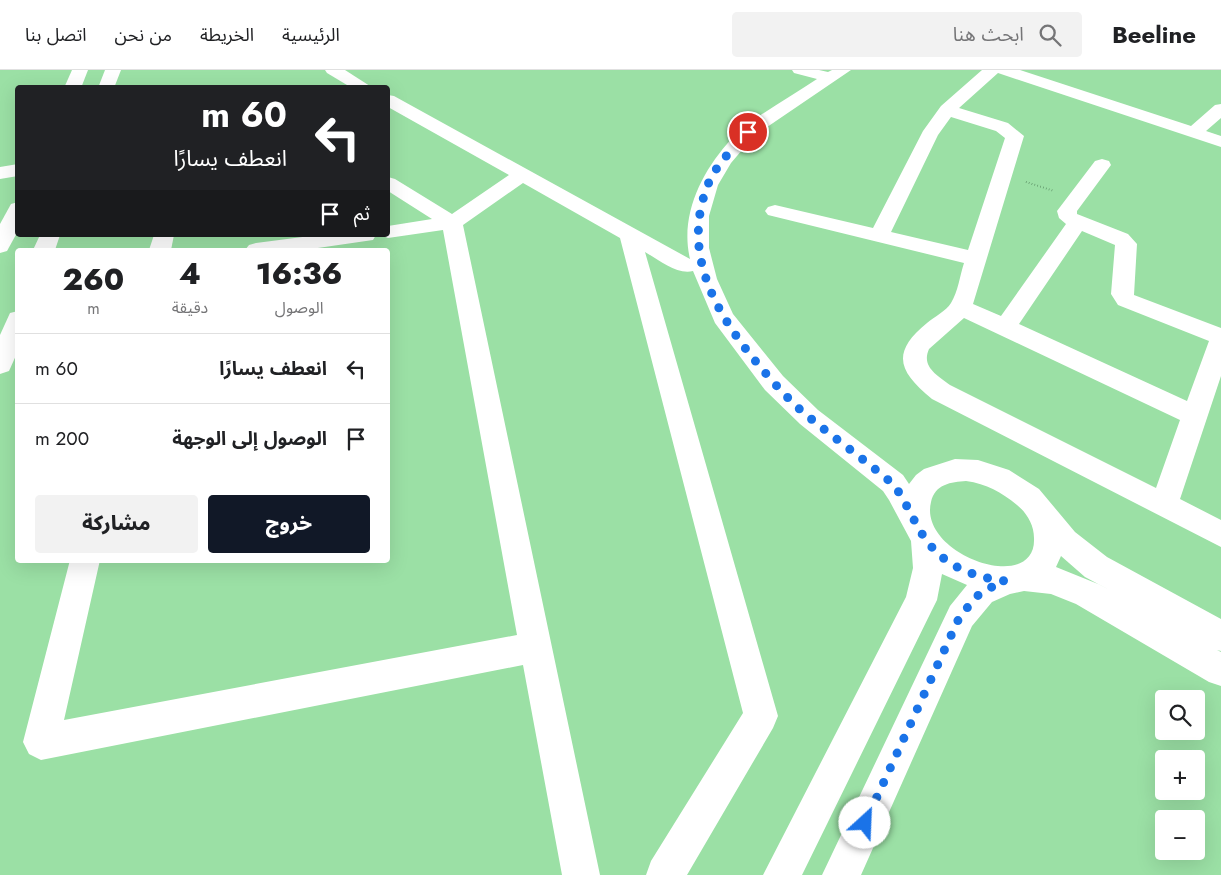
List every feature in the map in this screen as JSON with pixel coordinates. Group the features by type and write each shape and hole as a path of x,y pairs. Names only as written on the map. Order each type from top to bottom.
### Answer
{"street":[{"path":"73,85 80,70"},
{"path":"107,85 113,70"},
{"path":"333,70 360,85"},
{"path":"800,70 837,74"},
{"path":"880,236 928,135 948,110 992,70"},
{"path":"1004,70 1221,142"},
{"path":"837,74 748,132 722,160 708,185 699,216 698,248 706,279 719,309 744,347 774,383 809,417 893,484 903,496 922,532 941,557 960,570 982,578 1052,580 1087,594 1221,670"},
{"path":"390,101 686,266"},
{"path":"1194,133 1221,109"},
{"path":"948,110 1002,127 1015,136 962,307 925,337 916,348 914,360 920,374 941,392 1221,534"},
{"path":"1102,165 1067,211 1069,218 1121,239 1126,244 1122,294 1126,300 1221,339 1206,408 1164,504"},
{"path":"0,173 15,170"},
{"path":"390,232 452,223 522,175"},
{"path":"390,184 452,223 581,875"},
{"path":"775,211 977,259"},
{"path":"0,246 15,214"},
{"path":"1005,327 1078,221"},
{"path":"629,234 761,716 666,875"},
{"path":"271,248 351,237"},
{"path":"962,307 1005,327 1206,408"},
{"path":"0,365 15,328"},
{"path":"859,455 893,469 919,474 968,469 990,474 1004,480 1030,498 1065,541 1096,567 1221,636"},
{"path":"782,875 921,600 928,568 922,532 915,506 919,490 930,478 947,470"},
{"path":"841,875 960,616 981,592 1040,568 1048,554 1050,535 1043,516"},
{"path":"84,563 41,742 536,647"}],"path":[{"path":"1004,175 1077,199"}],"route":[{"path":"748,132 722,160 708,185 699,216 698,248 706,279 723,317 744,347 774,383 809,417 893,484 903,496 926,540 941,557 960,570 982,578 1005,581 981,592 960,616 865,823"}]}
